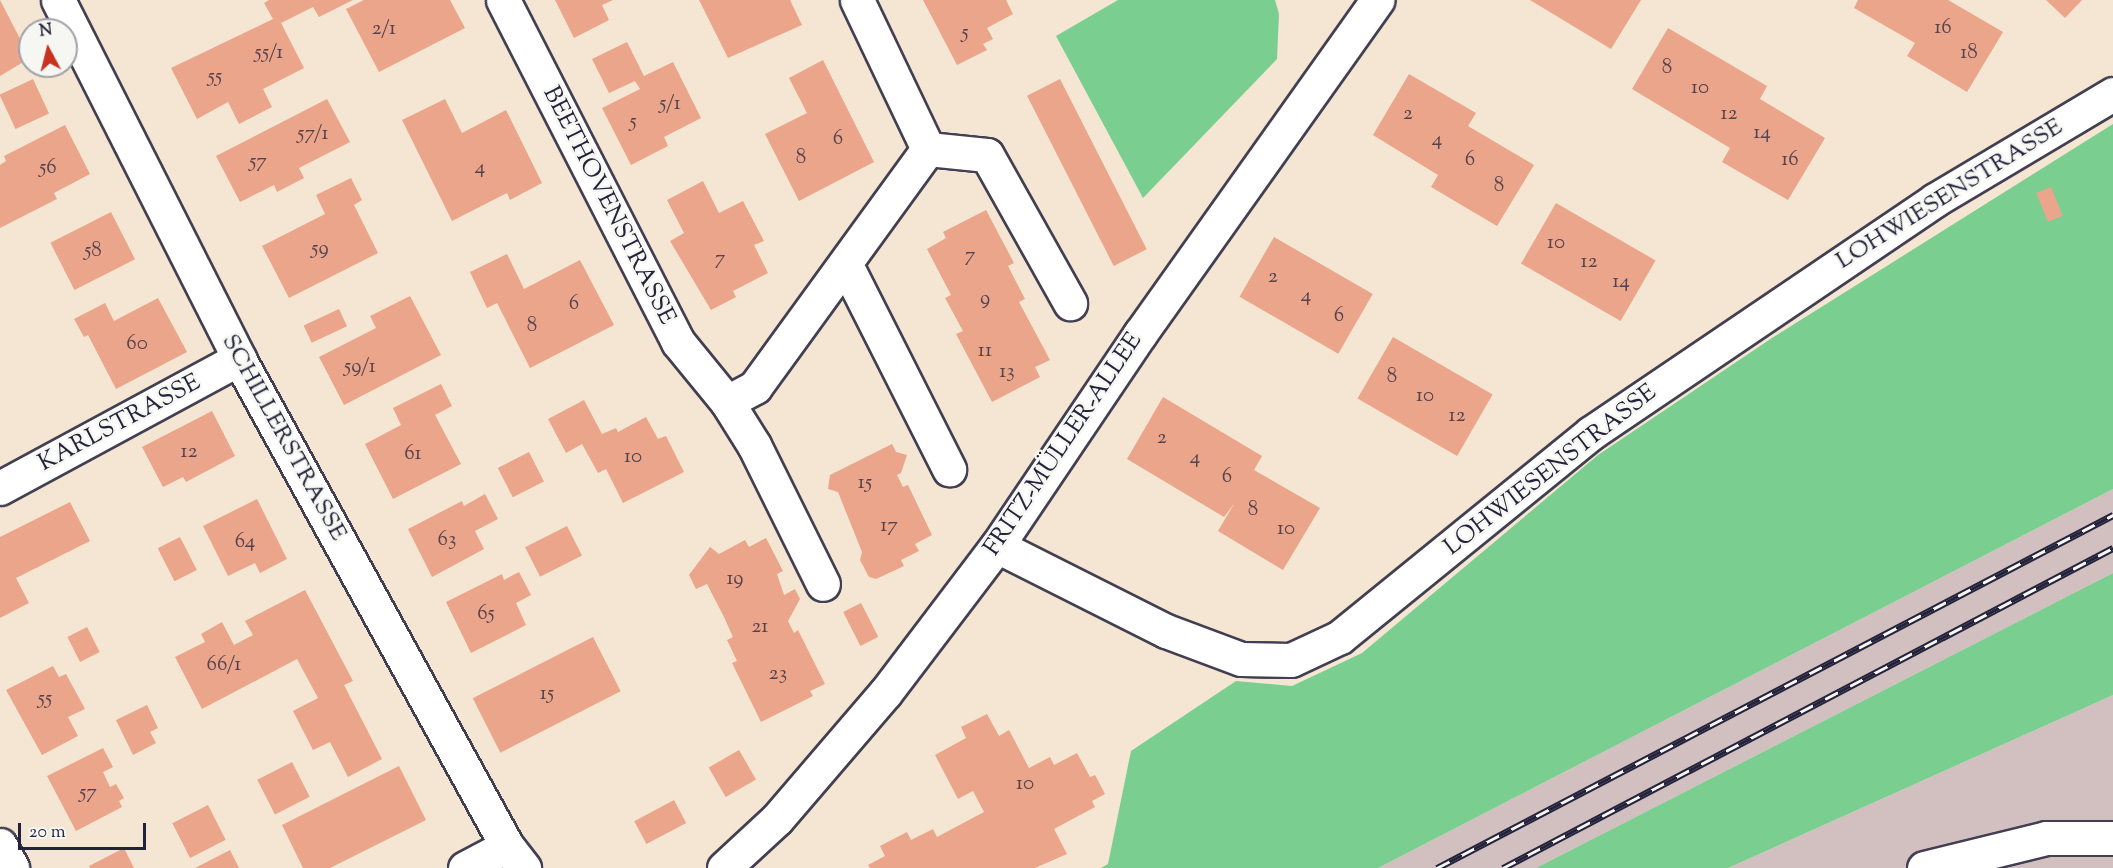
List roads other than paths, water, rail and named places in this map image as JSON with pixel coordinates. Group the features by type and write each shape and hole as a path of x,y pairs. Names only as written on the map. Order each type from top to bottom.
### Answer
{"street":[{"name":"SCHILLERSTRASSE","path":"58,0 239,359 515,857"},
{"name":"BEETHOVENSTRASSE","path":"503,0 678,342 727,402 754,445 823,584"},
{"path":"857,0 927,149"},
{"name":"FRITZ-MÜLLER-ALLEE","path":"724,868 777,819 886,692 996,546 1140,334 1372,2"},
{"name":"LOHWIESENSTRASSE","path":"996,546 1166,631 1241,659 1292,660 1341,637 1591,433 1935,200 2113,93"},
{"path":"727,402 755,387 846,265 927,149"},
{"path":"927,149 987,155 1070,303"},
{"path":"846,265 949,469"},
{"name":"KARLSTRASSE","path":"0,488 239,359"},
{"path":"1924,868 2046,838 2113,838"},
{"path":"0,845 12,868"},
{"path":"465,868 515,857"}],"railway":[{"path":"1437,868 2113,515"},
{"path":"1503,868 2113,548"}]}
